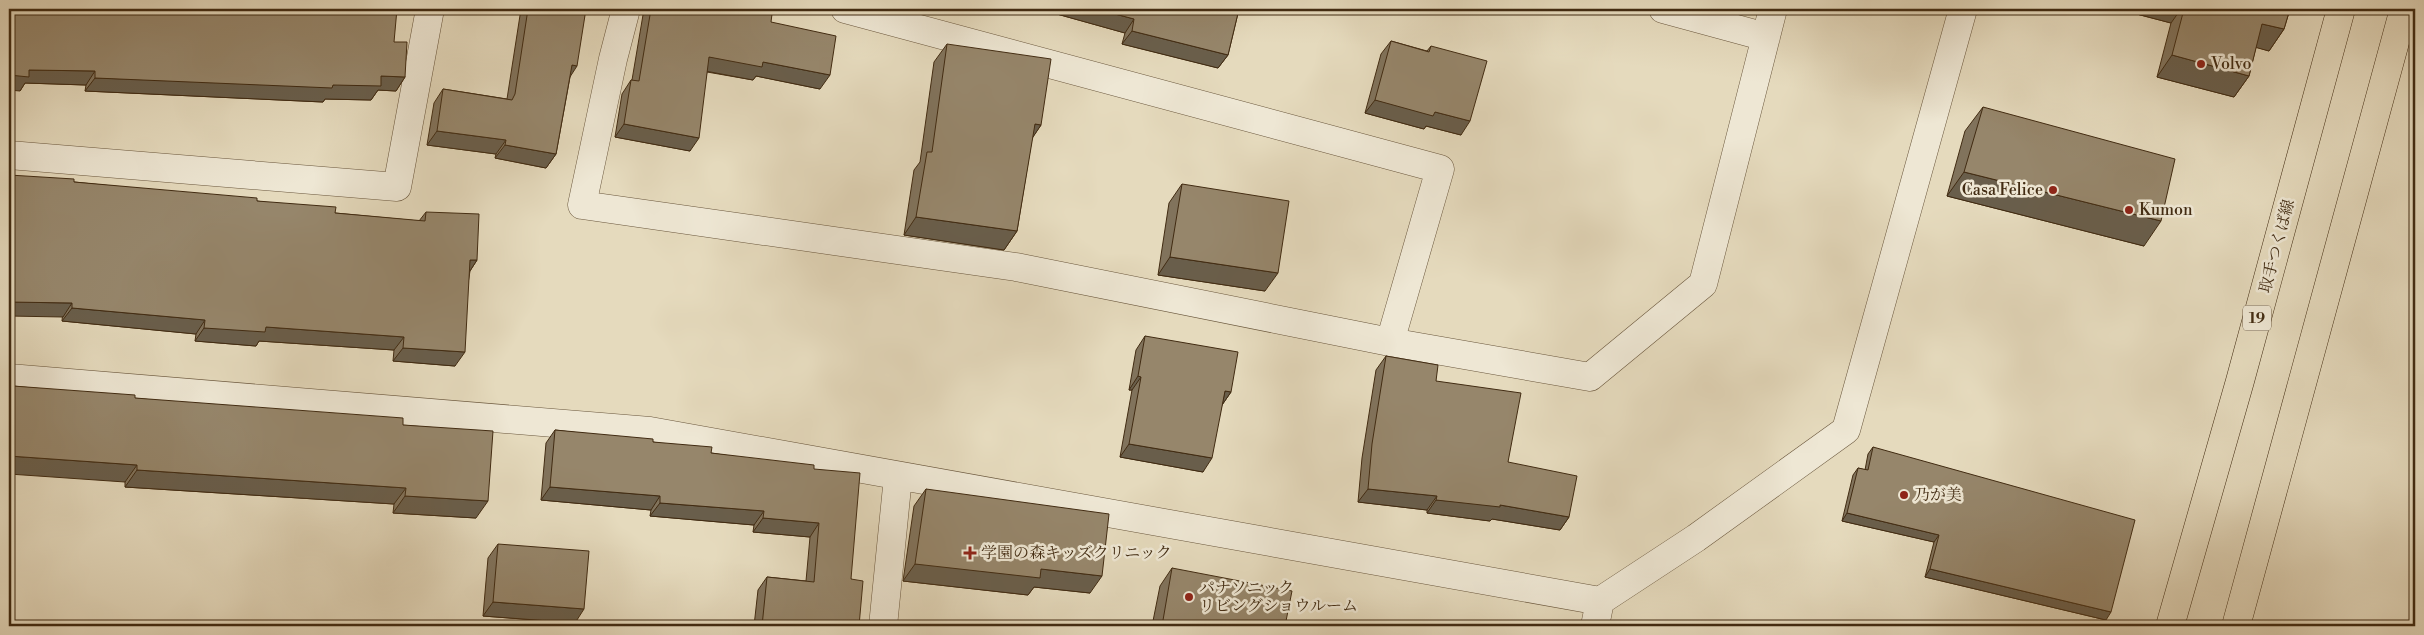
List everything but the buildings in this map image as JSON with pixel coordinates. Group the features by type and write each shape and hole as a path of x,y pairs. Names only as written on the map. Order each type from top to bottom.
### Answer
{"main road":[{"name":"取手つくば線","path":"2170,626 2243,372 2341,9"},
{"path":"2236,626 2404,9"}],"street":[{"path":"9,154 397,188 430,9"},
{"path":"626,9 612,59 582,205 1016,267 1390,342 1590,377 1703,284 1773,9"},
{"path":"845,9 1440,169 1390,342"},
{"path":"1663,9 1766,37"},
{"path":"9,378 650,431 898,477 1598,614 1696,538 1846,430 1963,9"},
{"path":"883,626 898,477"}],"place":[{"name":"Volvo","path":"2201,64"},
{"name":"Casa Felice","path":"2053,190"},
{"name":"Kumon","path":"2129,210"},
{"name":"乃が美","path":"1904,495"},
{"name":"学園の森キッズクリニック","path":"970,553"},
{"name":"パナソニック リビングショウルーム","path":"1189,597"}]}
